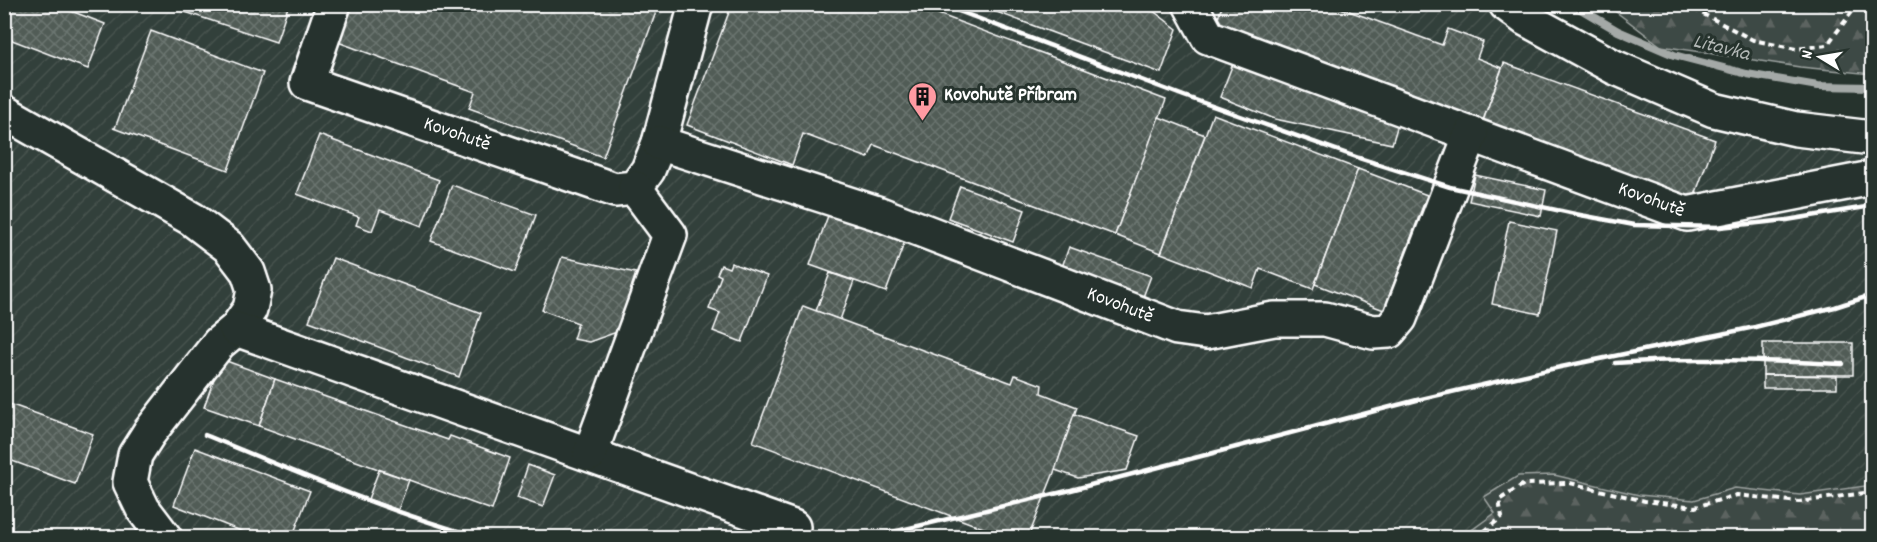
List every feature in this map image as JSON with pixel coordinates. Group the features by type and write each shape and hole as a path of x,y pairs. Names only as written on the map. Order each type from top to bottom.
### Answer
{"lane":[{"name":"Kovohutě","path":"334,4 307,83 615,190 635,188"},
{"path":"590,454 670,235 635,188 648,170 658,143 696,4"},
{"name":"Kovohutě","path":"1190,4 1208,37 1687,214 1872,178"},
{"path":"1506,4 1526,20 1614,67 1713,110 1796,129 1872,138"},
{"path":"4,112 192,219 229,247 248,272 254,290 249,309 236,329 219,343 149,433 135,455 130,482 143,509 165,537"},
{"name":"Kovohutě","path":"658,143 877,213 1177,328 1206,332 1274,319 1325,319 1373,332 1389,331 1400,318 1471,134"},
{"path":"236,329 793,527"}],"path":[{"path":"1683,4 1753,40 1796,49 1827,45 1858,4"},
{"path":"1476,537 1502,517 1499,500 1524,484 1569,483 1645,501 1695,507 1737,495 1800,502 1872,492"}],"shaded area":[{"path":"4,5 1530,5 1618,55 1744,106 1872,125 1872,485 1800,495 1735,488 1694,500 1639,495 1554,475 1485,496 1495,513 1462,538 5,537"}],"green space":[{"path":"1607,5 1872,5 1872,74 1800,67 1661,46"},
{"path":"1554,475 1639,495 1694,500 1735,488 1800,495 1872,485 1872,537 1462,537 1495,513 1484,497 1518,476"}],"building":[{"path":"4,4 53,4 105,24 88,69 4,37"},
{"path":"161,4 289,4 276,42"},
{"path":"349,4 659,4 603,157 469,108 475,92 335,41"},
{"name":"Kovohutě Příbram","path":"732,4 912,4 1166,100 1115,235 874,145 868,158 803,134 792,165 687,125"},
{"path":"975,4 1144,4 1177,29 1161,73"},
{"path":"1223,4 1339,4 1338,7 1442,45 1448,29 1483,42 1477,58 1502,68 1480,129 1213,30"},
{"path":"151,31 263,73 228,170 113,128 115,128"},
{"path":"1234,61 1399,121 1392,144 1275,119 1220,97"},
{"path":"1504,63 1715,140 1694,198 1483,121"},
{"path":"1213,114 1358,169 1313,289 1260,269 1253,288 1161,253"},
{"path":"1159,117 1205,135 1161,253 1115,235"},
{"path":"319,135 439,180 422,226 380,210 372,231 356,225 359,217 297,194"},
{"path":"1358,169 1427,195 1384,310 1315,284"},
{"path":"1475,175 1546,190 1541,216 1469,201"},
{"path":"452,185 536,215 515,272 431,241"},
{"path":"960,186 1025,210 1013,242 948,218"},
{"path":"829,213 905,241 886,292 810,265"},
{"path":"1509,221 1557,231 1540,314 1492,304"},
{"path":"1069,247 1151,276 1143,297 1062,267"},
{"path":"562,257 636,273 617,332 589,342 573,339 578,323 542,310"},
{"path":"333,258 481,313 459,377 309,321"},
{"path":"731,263 767,276 742,342 713,331 720,313 709,309 721,276 717,274 721,265 729,268"},
{"path":"830,273 854,281 840,320 816,311"},
{"path":"803,306 1012,383 1015,375 1042,385 1041,393 1077,407 1028,538 1010,538 753,442"},
{"path":"1763,343 1853,343 1853,375 1763,375"},
{"path":"221,359 275,379 259,426 204,407"},
{"path":"1763,375 1837,376 1837,388 1763,388"},
{"path":"275,379 448,440 450,436 510,458 492,510 259,426"},
{"path":"4,402 93,434 75,484 4,458"},
{"path":"1074,414 1139,436 1127,470 1078,478 1055,470"},
{"path":"195,448 310,491 292,538 259,538 174,505"},
{"path":"528,465 555,475 543,507 517,498"},
{"path":"379,470 409,480 398,510 368,499"}],"waterway":[{"name":"Litavka","path":"1572,4 1618,31 1674,55 1747,74 1818,86 1872,87"}],"railway":[{"path":"940,4 1184,96 1359,158 1450,187 1634,225 1720,227 1787,220 1872,206"},
{"path":"867,538 1071,490 1417,400 1556,368 1755,327 1835,307 1872,295"},
{"path":"1615,363 1700,360 1843,364"},
{"path":"205,435 377,504 482,538"}],"place":[{"name":"Kovohutě Příbram","path":"923,122"}]}
